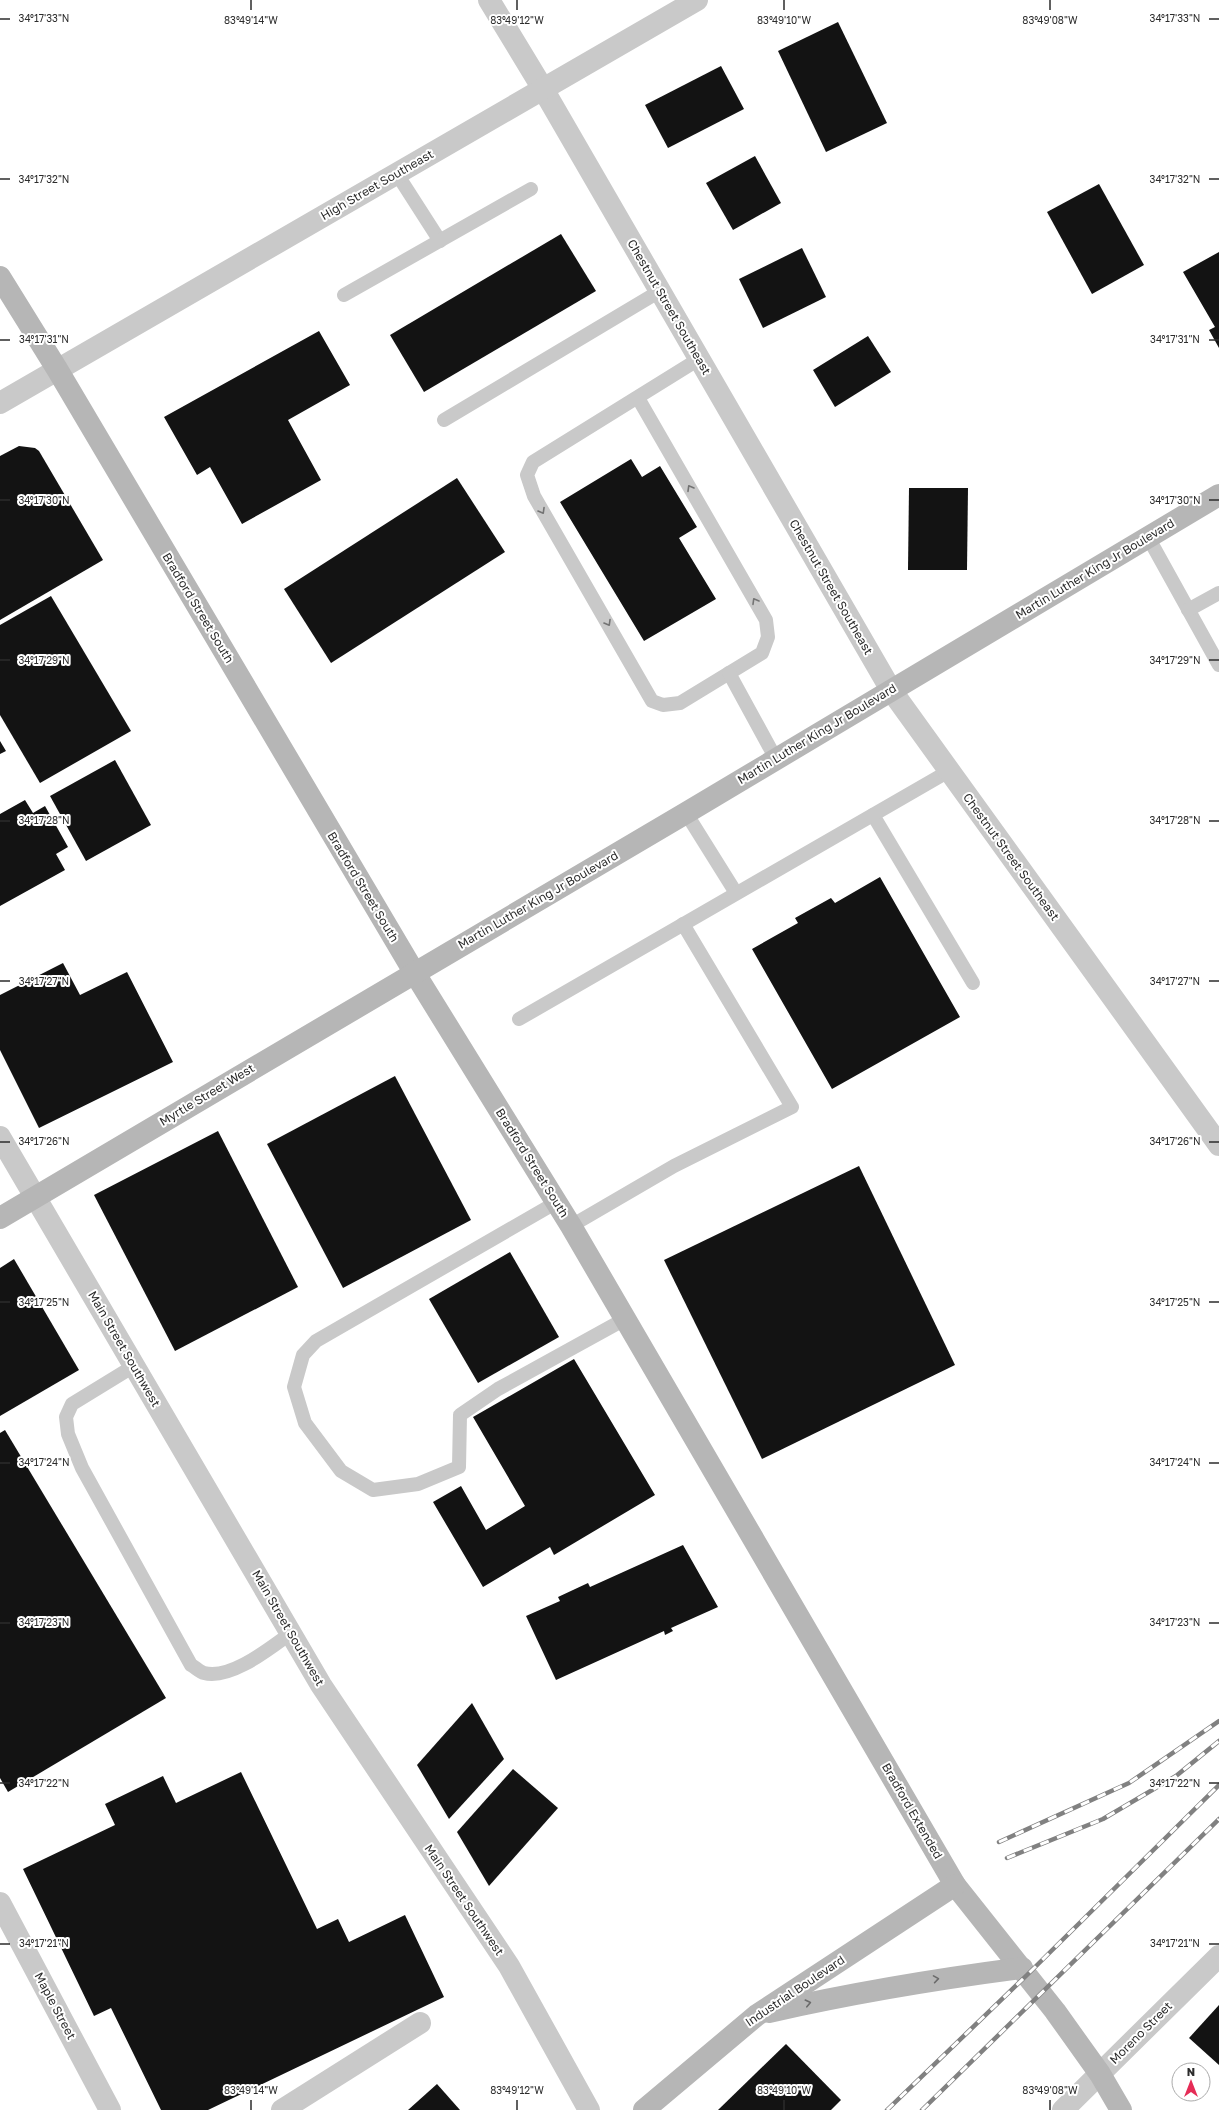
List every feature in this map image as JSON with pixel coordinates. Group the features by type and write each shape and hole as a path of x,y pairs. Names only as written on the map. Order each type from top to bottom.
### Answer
{"street":[{"name":"Chestnut Street Southeast","path":"490,0 891,690 1219,1145"},
{"name":"High Street Southeast","path":"0,403 696,0"},
{"name":"Bradford Street South","path":"0,277 57,369 414,972 572,1226 727,1496"},
{"name":"Martin Luther King Jr Boulevard","path":"414,972 686,813 1219,495"},
{"name":"Myrtle Street West","path":"0,1218 414,972"},
{"name":"Main Street Southwest","path":"0,1137 321,1686 509,1966 589,2110"},
{"name":"Bradford Extended","path":"727,1496 955,1885 1022,1968 1100,2074 1121,2110"},
{"name":"Industrial Boulevard","path":"644,2110 756,2015 955,1885"},
{"name":"Maple Street","path":"0,1903 110,2110"},
{"name":"Moreno Street","path":"1063,2110 1219,1956"},
{"path":"756,2015 831,1998 938,1979 1022,1968"},
{"path":"282,2110 420,2023"}],"lane":[{"path":"396,174 440,240"},
{"path":"344,295 531,189"},
{"path":"444,420 660,291"},
{"path":"638,398 766,620 768,637 762,653 680,703 663,705 652,701 534,496 527,475 533,462 700,360"},
{"path":"1148,537 1219,665"},
{"path":"1188,610 1219,593"},
{"path":"729,672 776,759"},
{"path":"519,1019 736,892 949,771"},
{"path":"686,813 736,892"},
{"path":"873,815 973,983"},
{"path":"572,1226 674,1166 792,1107 683,924"},
{"path":"557,1202 316,1341 303,1355 294,1387 306,1423 341,1471 373,1490 418,1484 459,1467 460,1415 498,1389 625,1319"},
{"path":"134,1366 72,1404 66,1418 68,1434 82,1468 191,1665 203,1673 220,1673 246,1664 291,1634"}],"building":[{"path":"838,22 887,123 826,152 778,51"},
{"path":"721,66 744,109 668,148 645,105"},
{"path":"755,156 781,203 733,230 706,183"},
{"path":"1099,184 1144,265 1092,294 1047,212"},
{"path":"561,234 596,291 424,392 390,335"},
{"path":"802,248 826,297 763,328 739,279"},
{"path":"1219,252 1219,348 1209,330 1215,327 1183,272"},
{"path":"319,331 350,385 288,420 321,480 242,524 210,467 197,475 164,417"},
{"path":"868,336 891,372 835,407 813,370"},
{"path":"19,446 35,448 39,451 103,560 0,620 0,456"},
{"path":"631,459 642,477 660,466 697,527 679,538 716,599 644,641 560,502"},
{"path":"457,478 505,552 331,663 284,589"},
{"path":"909,488 968,488 967,570 908,570"},
{"path":"51,596 131,731 40,783 0,715 0,625"},
{"path":"0,741 6,751 0,754"},
{"path":"115,760 151,825 86,861 50,796"},
{"path":"25,800 33,813 45,806 68,847 56,854 65,870 0,906 0,814"},
{"path":"880,877 960,1017 832,1089 752,949 798,923 795,918 831,898 835,903"},
{"path":"63,963 80,995 127,972 173,1062 39,1128 0,1050 0,995"},
{"path":"395,1076 471,1220 343,1288 267,1144"},
{"path":"218,1131 298,1287 175,1351 94,1195"},
{"path":"859,1166 955,1365 762,1459 664,1260"},
{"path":"510,1252 559,1337 478,1383 429,1299"},
{"path":"14,1259 79,1370 0,1416 0,1268"},
{"path":"574,1359 655,1495 554,1555 550,1547 483,1587 433,1502 461,1486 486,1530 525,1506 473,1417"},
{"path":"5,1430 166,1698 8,1792 0,1778 0,1433"},
{"path":"683,1545 718,1607 671,1628 673,1631 665,1635 664,1631 556,1680 526,1616 560,1601 558,1597 588,1583 590,1587"},
{"path":"472,1703 504,1759 449,1819 417,1765"},
{"path":"513,1769 558,1808 489,1886 457,1832"},
{"path":"241,1772 317,1929 338,1919 349,1942 405,1915 444,1997 208,2110 161,2110 111,2008 94,2016 23,1869 115,1825 105,1804 163,1776 176,1803"},
{"path":"1219,2005 1219,2065 1189,2038"},
{"path":"786,2044 841,2100 831,2110 718,2110"},
{"path":"437,2084 460,2110 408,2110"}],"railway":[{"path":"999,1842 1129,1783 1219,1721"},
{"path":"1007,1858 1103,1819 1176,1776 1219,1741"},
{"path":"887,2110 1027,1975 1219,1785"},
{"path":"922,2110 1219,1819"}]}
